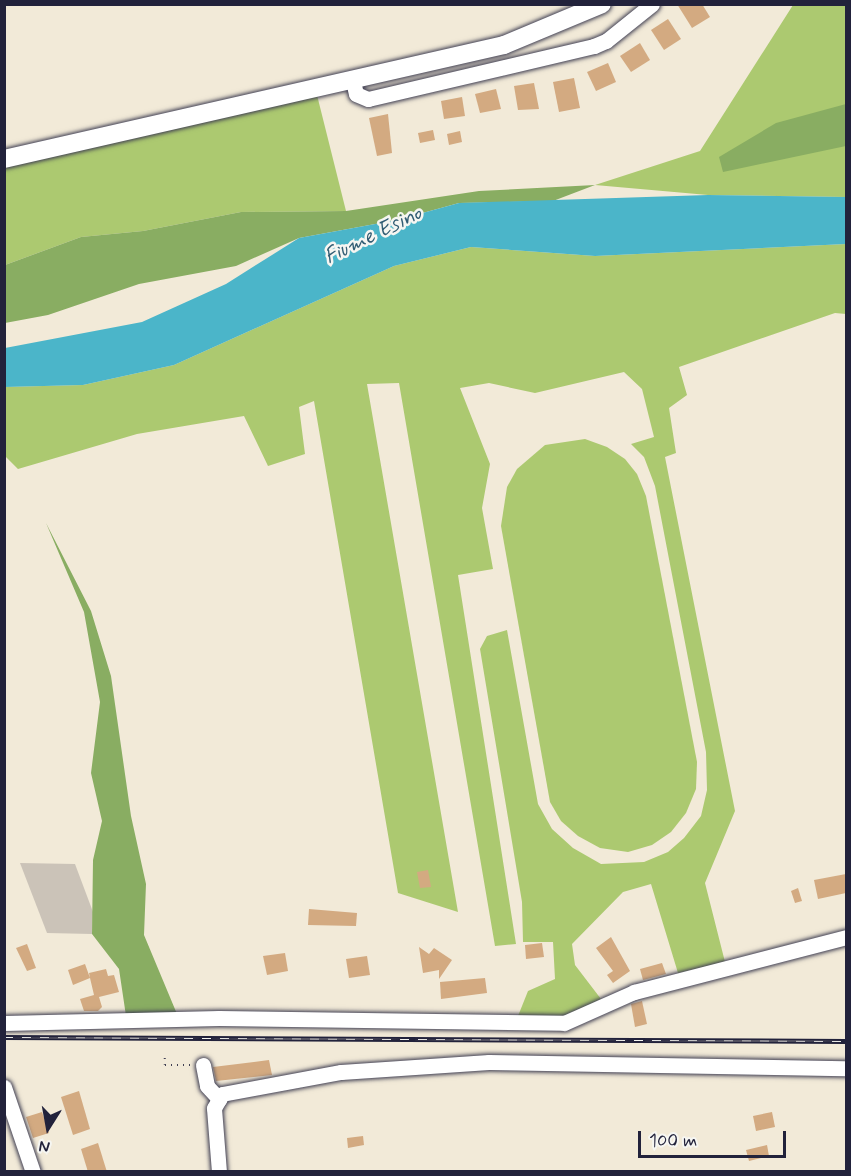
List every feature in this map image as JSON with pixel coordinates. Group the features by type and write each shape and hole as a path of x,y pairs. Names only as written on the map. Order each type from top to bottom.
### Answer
{"main road":[{"path":"4,159 504,45 602,4"},
{"path":"4,149 63,144"}],"street":[{"path":"352,81 356,94 368,99 594,46 606,41 652,4"},
{"path":"4,1023 219,1018 564,1023 634,992 846,937"},
{"path":"219,1172 214,1119 219,1099 228,1091 407,1065 489,1062 846,1068"},
{"path":"203,1065 207,1086 219,1099"},
{"path":"4,1087 33,1172"}],"path":[{"path":"165,1058 165,1065 203,1065"}],"shaded area":[{"path":"20,863 75,864 93,912 92,934 47,933"}],"green space":[{"path":"793,5 846,5 846,197 708,195 595,185 700,151"},
{"path":"317,95 346,211 241,212 143,231 81,237 5,265 5,165"},
{"path":"846,104 846,146 723,172 719,157 776,123"},
{"path":"595,185 553,201 459,203 397,220 299,238 236,266 139,284 48,315 5,323 5,265 81,237 143,231 241,212 346,211 479,191"},
{"path":"846,244 846,314 835,313 679,367 687,395 669,408 676,453 665,457 735,811 705,883 725,962 678,973 651,884 623,892 572,944 575,965 601,999 565,1016 518,1016 528,991 555,979 553,942 523,942 522,902 480,649 487,636 507,630 538,804 552,829 573,848 601,864 644,862 668,852 684,838 701,816 707,790 706,752 655,486 644,457 631,444 654,437 642,389 624,372 535,393 489,383 460,388 490,464 482,508 493,569 458,575 516,944 495,946 399,383 367,384 458,912 398,893 314,401 299,407 305,454 268,466 244,416 137,434 18,469 5,456 4,387 83,385 174,365 394,266 471,247 595,256"},
{"path":"585,439 607,447 625,459 637,474 646,496 697,762 696,789 686,813 671,832 652,845 628,852 600,848 578,836 561,821 550,802 501,526 507,487 517,469 545,445"},
{"path":"46,523 91,611 111,676 131,816 146,884 144,935 177,1014 126,1016 119,969 92,934 93,860 102,821 91,773 100,702 84,612"}],"water":[{"name":"Fiume Esino","path":"708,195 846,197 846,244 595,256 471,247 394,266 174,365 83,385 5,387 5,348 142,322 226,284 299,238 397,220 459,203"}],"building":[{"path":"677,4 702,4 710,17 692,28"},
{"path":"668,19 681,39 664,50 651,30"},
{"path":"640,43 650,60 631,72 620,56"},
{"path":"608,63 616,82 596,91 587,72"},
{"path":"574,78 580,108 559,112 553,82"},
{"path":"534,83 539,109 518,110 514,86"},
{"path":"496,89 501,109 480,113 475,94"},
{"path":"462,97 465,116 444,119 441,101"},
{"path":"388,114 392,153 377,156 369,118"},
{"path":"433,130 435,140 420,143 418,133"},
{"path":"460,131 462,142 449,145 447,134"},
{"path":"428,870 431,887 420,888 417,872"},
{"path":"846,874 846,893 818,899 814,880"},
{"path":"798,888 802,901 795,903 791,891"},
{"path":"309,909 357,913 356,926 308,925"},
{"path":"611,937 630,971 613,983 607,975 613,971 596,948"},
{"path":"542,943 544,957 526,959 525,945"},
{"path":"27,944 36,968 27,971 16,948"},
{"path":"419,947 429,954 434,948 452,960 439,979 439,970 423,973"},
{"path":"285,953 288,971 267,975 263,956"},
{"path":"367,956 370,975 349,978 346,959"},
{"path":"662,963 666,974 643,980 640,969"},
{"path":"85,964 90,978 73,985 68,970"},
{"path":"106,969 108,976 114,975 119,992 99,997 102,1007 98,1011 84,1011 80,999 94,995 89,973"},
{"path":"485,978 487,993 441,999 440,982"},
{"path":"642,1001 647,1024 635,1027 631,1004"},
{"path":"269,1060 272,1075 216,1081 213,1067"},
{"path":"79,1091 90,1129 73,1135 61,1097"},
{"path":"42,1112 49,1133 33,1138 26,1117"},
{"path":"772,1112 775,1127 756,1131 753,1116"},
{"path":"363,1136 364,1145 348,1148 347,1138"},
{"path":"98,1143 107,1172 88,1172 81,1149"},
{"path":"767,1145 769,1156 749,1161 746,1150"}],"railway":[{"path":"4,1037 846,1041"}]}
